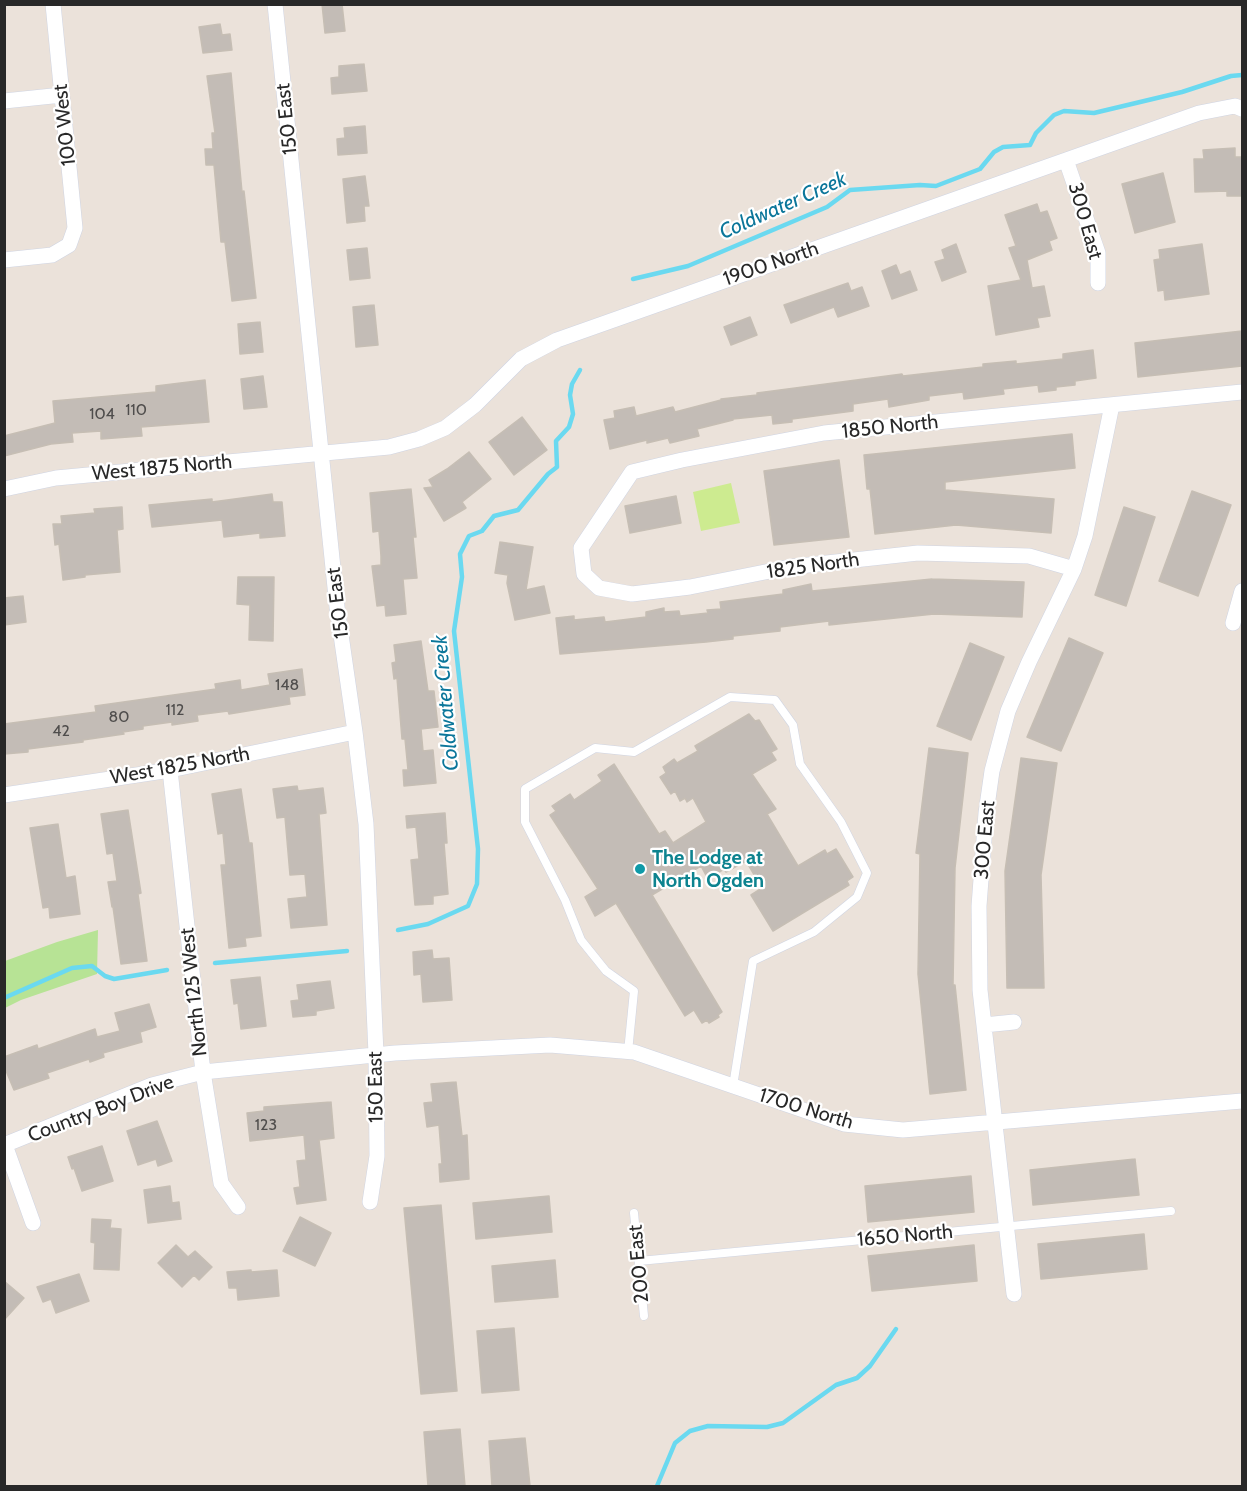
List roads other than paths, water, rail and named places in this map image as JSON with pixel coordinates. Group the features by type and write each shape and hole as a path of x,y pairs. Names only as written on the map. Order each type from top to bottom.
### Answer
{"street":[{"name":"100 West","path":"4,260 51,255 69,245 75,228 53,4"},
{"name":"150 East","path":"275,4 337,607 356,732 366,824 376,1054 376,1156 370,1202"},
{"path":"4,100 62,95"},
{"name":"1900 North","path":"321,453 389,447 419,439 444,428 475,405 521,359 557,340 1199,113 1235,106 1242,109"},
{"name":"300 East","path":"1066,160 1098,253 1098,284"},
{"name":"1850 North","path":"580,548 632,472 682,460 824,433 1242,392"},
{"name":"300 East","path":"1014,1294 980,990 979,906 986,813 992,771 1008,711 1074,569 1085,536 1112,405"},
{"name":"West 1875 North","path":"4,489 56,478 321,453"},
{"name":"1825 North","path":"580,548 584,574 599,588 632,594 690,588 790,567 918,553 1029,556 1074,569"},
{"path":"1233,624 1242,591"},
{"name":"West 1825 North","path":"4,795 170,770 356,732"},
{"name":"North 125 West","path":"170,770 203,1072 221,1184 238,1207"},
{"path":"984,1025 1014,1022"},
{"name":"1700 North","path":"376,1054 550,1045 628,1052 844,1124 903,1130 1242,1101"},
{"name":"Country Boy Drive","path":"5,1145 152,1085 203,1072 376,1054"},
{"path":"5,1145 33,1223"}],"lane":[{"path":"628,1052 634,991 606,971 581,940 565,900 525,822 525,789 595,748 634,752 730,697 774,699 793,725 800,764 841,822 867,873 856,897 814,932 753,961 733,1086"},
{"name":"1650 North","path":"639,1261 1171,1211"},
{"name":"200 East","path":"634,1213 644,1316"}],"waterway":[{"name":"Coldwater Creek","path":"633,279 688,266 827,207 850,190 936,186 980,169 994,152 1003,147 1030,145 1036,133 1054,115 1064,111 1094,113 1242,75"},
{"name":"Coldwater Creek","path":"398,930 428,924 468,906 477,884 478,849 454,631 462,577 460,554 469,536 482,531 494,516 518,510 548,474 557,467 556,441 569,427 573,414 570,395 572,384 580,370"},
{"name":"Coldwater Creek","path":"215,963 347,951"},
{"name":"Coldwater Creek","path":"4,998 72,968 92,966 105,976 114,979 167,970"},
{"path":"657,1486 675,1443 690,1431 708,1426 767,1427 783,1423 836,1385 857,1378 870,1366 896,1329"}],"place":[{"name":"The Lodge at North Ogden","path":"640,869"}]}
